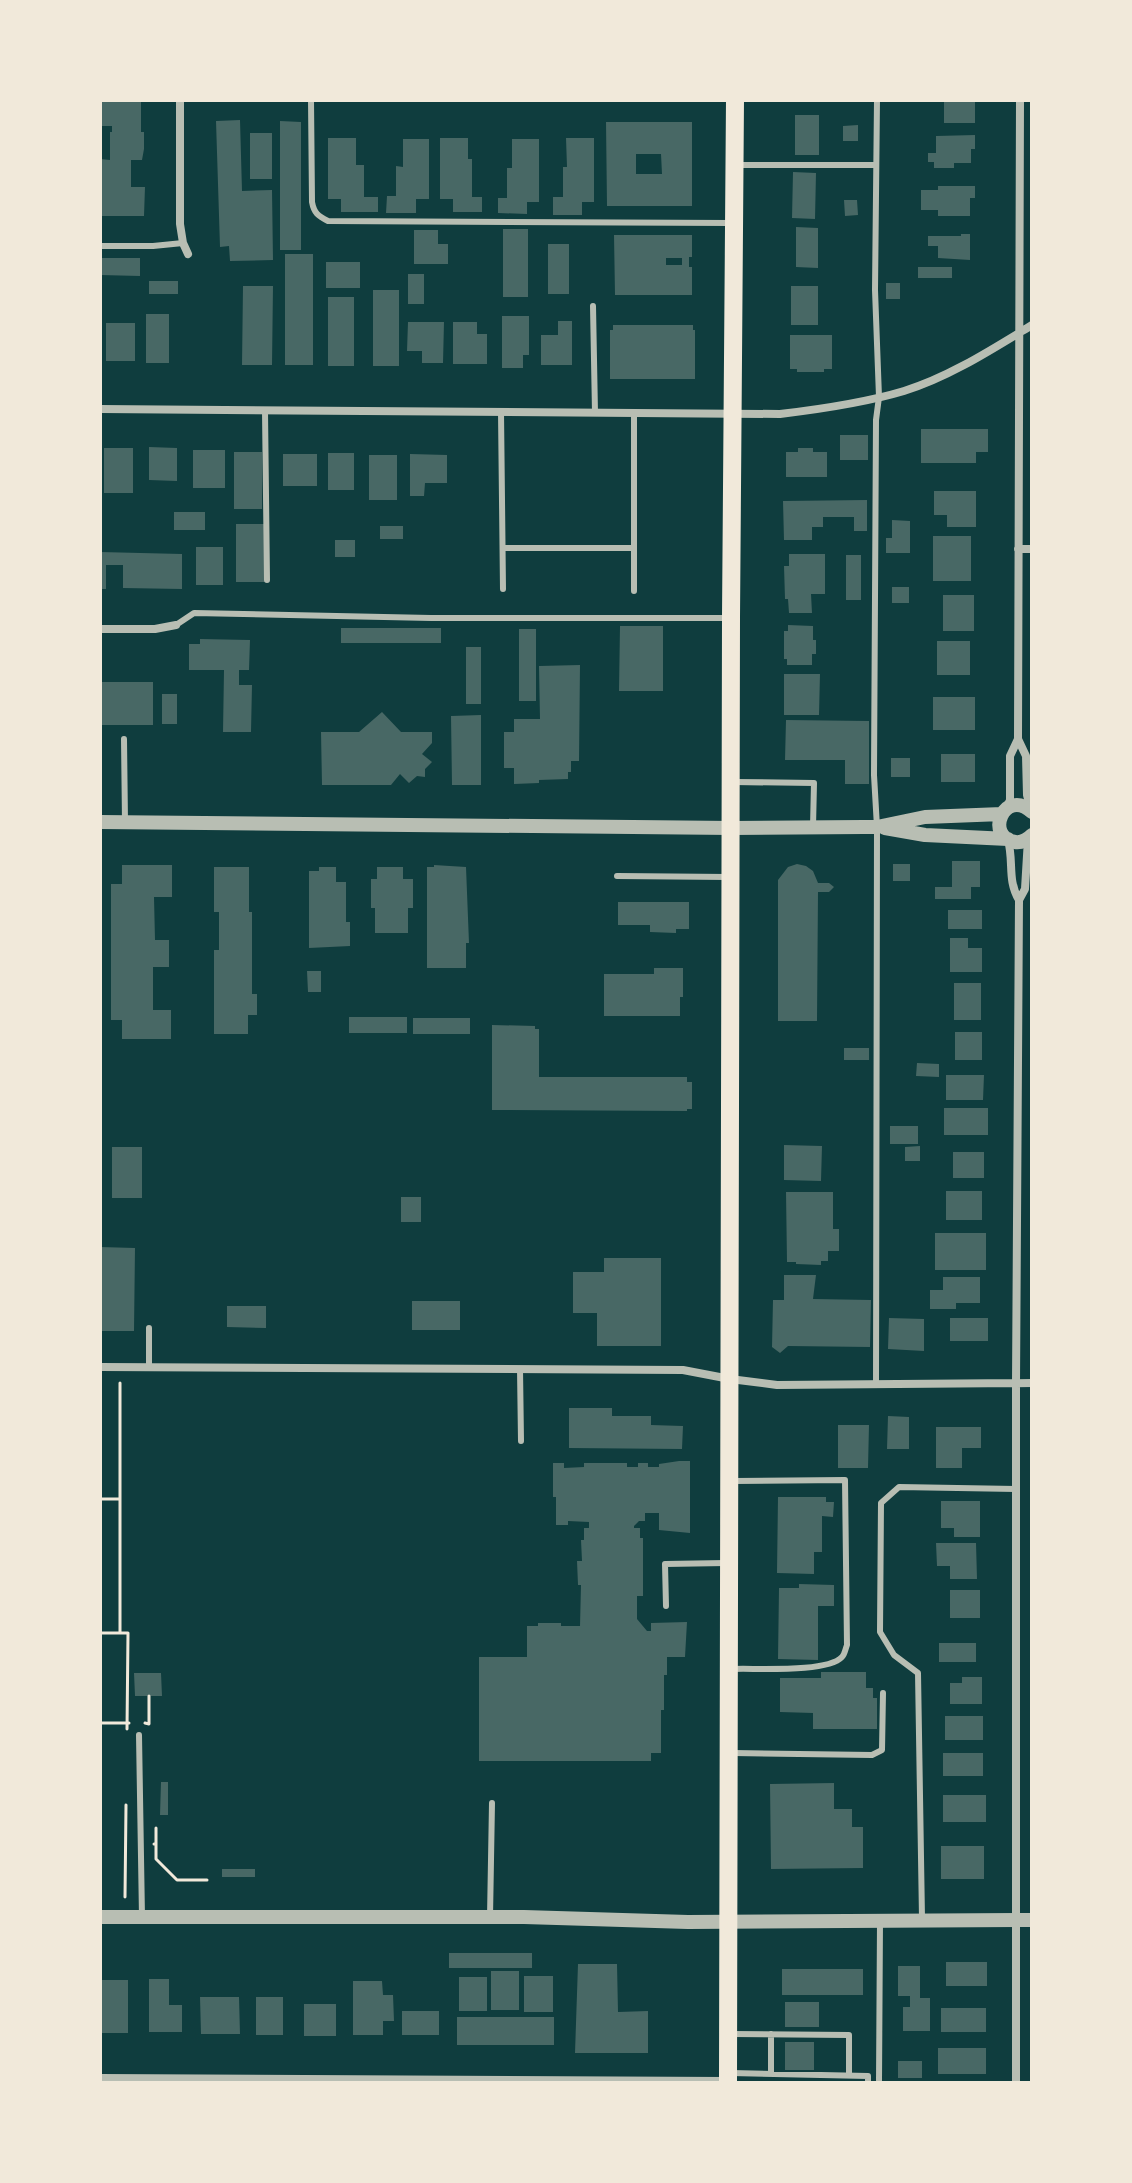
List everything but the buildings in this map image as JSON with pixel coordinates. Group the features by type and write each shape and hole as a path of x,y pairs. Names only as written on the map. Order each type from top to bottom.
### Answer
{"main road":[{"path":"728,2079 735,100"}],"street":[{"path":"180,100 180,215 183,243 188,254"},
{"path":"1020,100 1018,739 1026,756 1027,795 1032,811"},
{"path":"100,409 732,415 802,412 904,391 995,348 1032,325"},
{"path":"1018,549 1032,549"},
{"path":"100,629 155,629 176,625"},
{"path":"1018,739 1010,756 1010,800 999,825 1011,850 1012,889 1019,900"},
{"path":"877,827 925,817 1003,812 1021,805 1032,811"},
{"path":"100,822 877,827 925,835 1018,842 1030,838 1025,889 1019,900 1016,1489 1024,1920 1016,2083"},
{"path":"100,1367 683,1370 777,1385 1032,1383"},
{"path":"100,1917 490,1917 626,1922 1024,1920"},
{"path":"100,2078 563,2082 728,2079"}],"lane":[{"path":"311,100 313,211 328,221 734,223"},
{"path":"876,1383 877,827 874,775 876,436 879,397 875,290 877,100"},
{"path":"735,165 876,165"},
{"path":"100,246 183,243"},
{"path":"593,306 595,413"},
{"path":"265,411 267,580"},
{"path":"501,412 503,589"},
{"path":"634,413 634,591"},
{"path":"503,548 634,548"},
{"path":"176,625 194,613 431,618 731,618"},
{"path":"124,739 125,822"},
{"path":"732,782 814,783 813,827"},
{"path":"617,876 732,877"},
{"path":"149,1328 149,1368"},
{"path":"520,1369 521,1441"},
{"path":"729,1669 819,1667 844,1656 847,1645 845,1480 730,1481"},
{"path":"922,1921 918,1673 894,1655 880,1632 881,1503 899,1487 1016,1489"},
{"path":"666,1606 665,1564 730,1562"},
{"path":"729,1753 872,1755 882,1750 883,1693"},
{"path":"139,1735 142,1917"},
{"path":"490,1917 492,1803"},
{"path":"879,2083 880,1922"},
{"path":"728,2034 849,2035 849,2075"},
{"path":"771,2034 771,2074"},
{"path":"728,2079 771,2074 849,2075 868,2079"}],"path":[{"path":"120,1383 120,1633"},
{"path":"100,1499 120,1499"},
{"path":"100,1633 128,1633 127,1738"},
{"path":"100,1723 149,1724 149,1696"},
{"path":"125,1897 126,1798"},
{"path":"156,1828 156,1859 177,1880 207,1880"},
{"path":"141,1843 156,1844"}]}
